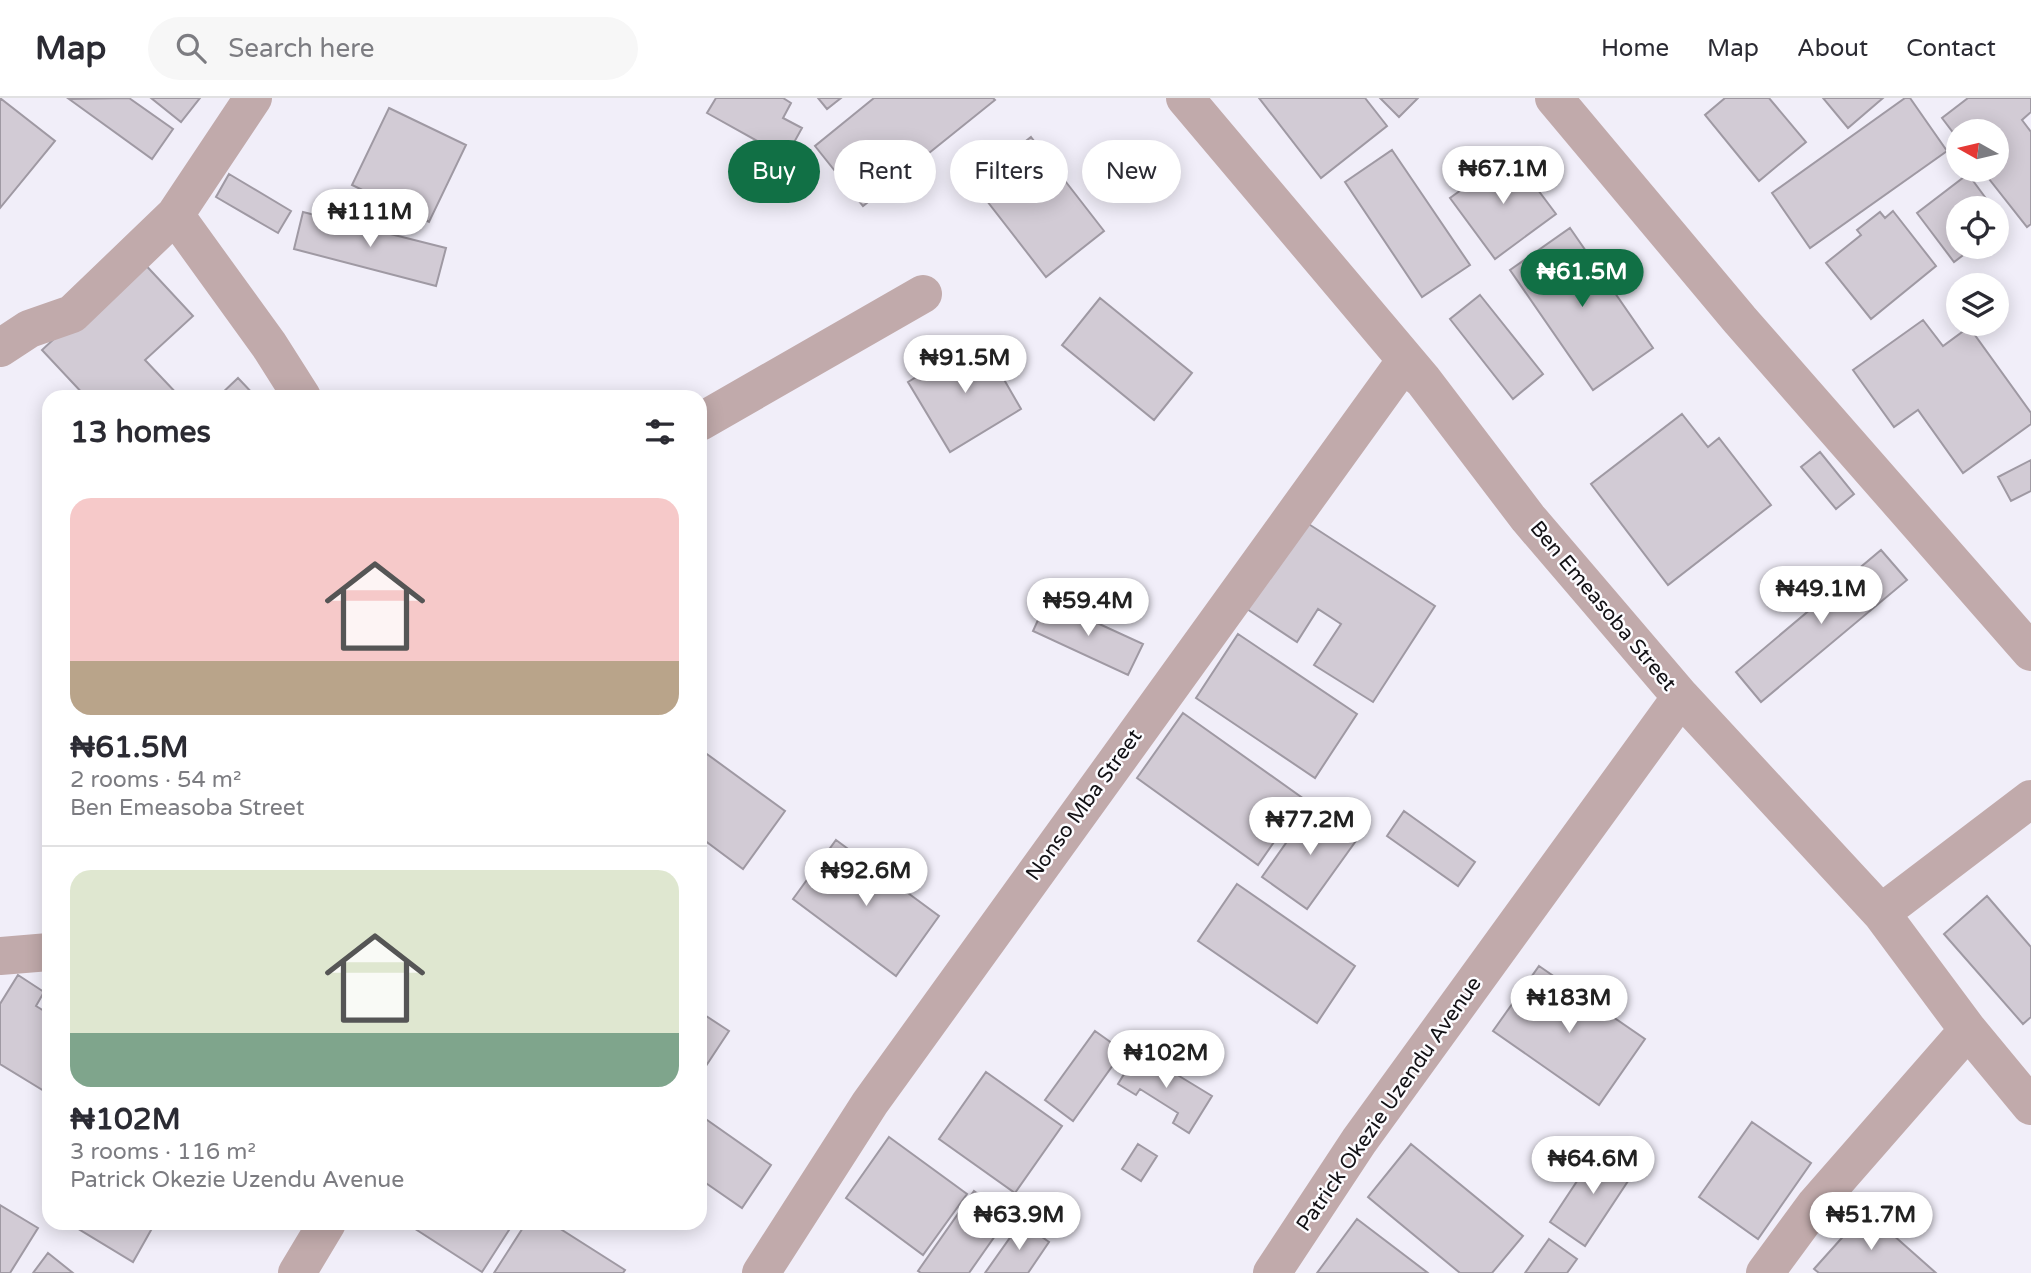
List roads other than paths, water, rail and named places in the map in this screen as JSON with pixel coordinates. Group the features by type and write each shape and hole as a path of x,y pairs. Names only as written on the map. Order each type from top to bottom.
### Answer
{"street":[{"path":"10,329 72,314 175,215 253,98"},
{"name":"Ben Emeasoba Street","path":"1185,98 1423,380 1528,518 1681,697 1881,913 1968,1030 2031,1106"},
{"path":"1555,98 1740,320 2031,652"},
{"path":"175,215 269,345 298,390"},
{"path":"707,418 923,294"},
{"name":"Nonso Mba Street","path":"761,1273 870,1103 1403,364 1423,380"},
{"name":"Patrick Okezie Uzendu Avenue","path":"1272,1273 1359,1141 1681,697"},
{"path":"1881,913 2031,799"},
{"path":"0,956 42,953"},
{"path":"1765,1273 1815,1205 1968,1030"},
{"path":"297,1273 323,1230"}]}
